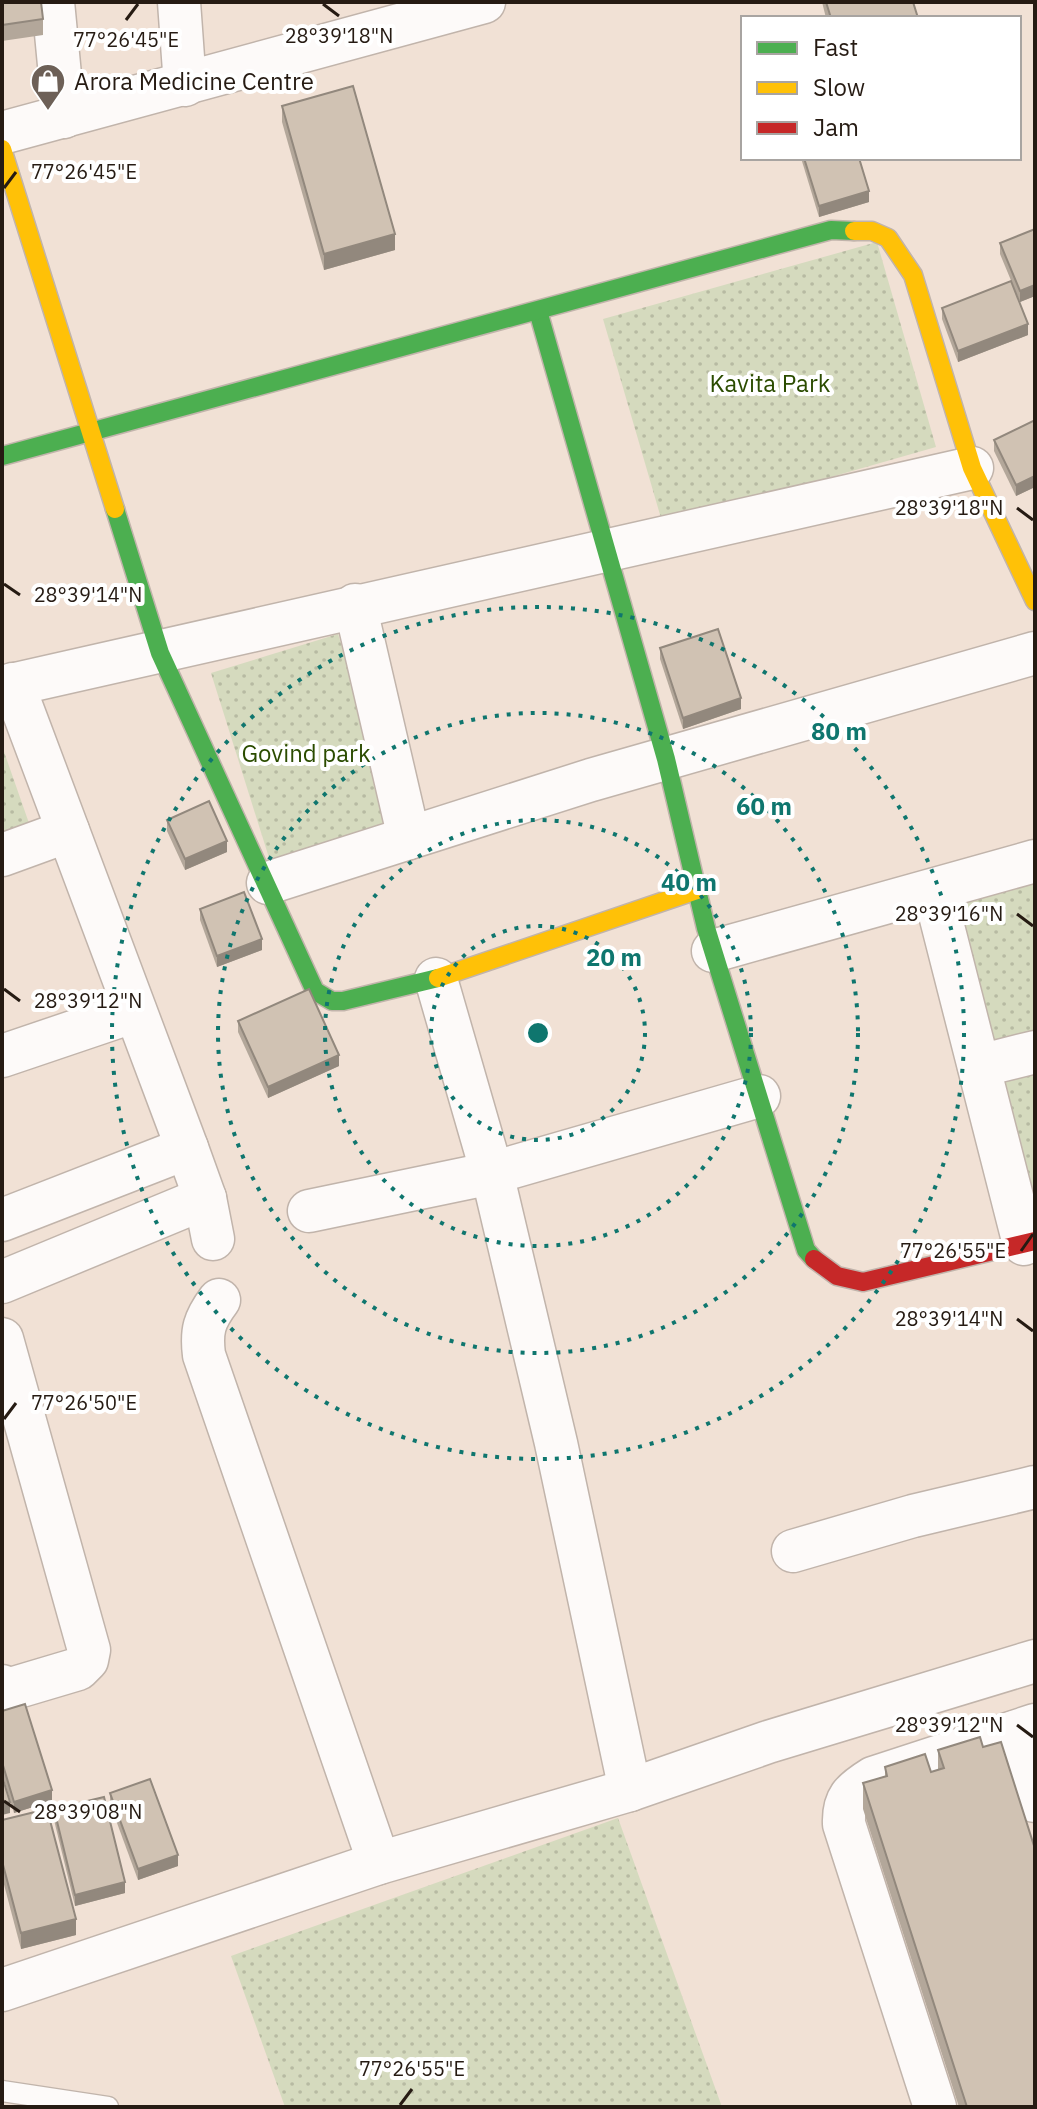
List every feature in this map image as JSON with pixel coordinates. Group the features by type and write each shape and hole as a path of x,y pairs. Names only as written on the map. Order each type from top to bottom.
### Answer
{"street":[{"path":"53,2 64,117"},
{"path":"179,2 185,85"},
{"path":"2,133 484,2"},
{"path":"2,149 89,435 160,653 268,883 310,984 332,1001 352,1000 436,979 697,890"},
{"path":"2,456 89,435 831,230 872,231 888,238 913,275 972,468 1035,601"},
{"path":"538,311 666,759 713,951 806,1250 820,1268 842,1279 863,1282 1030,1242 979,1066 934,891"},
{"path":"213,1239 205,1198 187,1148 68,831 7,685 972,468"},
{"path":"355,605 409,838"},
{"path":"268,883 666,759 1035,653"},
{"path":"2,855 68,831"},
{"path":"713,951 1035,861"},
{"path":"436,979 492,1173 556,1443 630,1790"},
{"path":"2,1056 135,1011"},
{"path":"979,1066 1035,1052"},
{"path":"309,1211 492,1173 759,1096"},
{"path":"2,1220 187,1148"},
{"path":"2,1282 205,1198"},
{"path":"219,1300 203,1327 204,1355 379,1863"},
{"path":"3,1690 78,1669 87,1660 89,1650 5,1358"},
{"path":"793,1551 913,1516 1035,1487"},
{"path":"2,1990 379,1863 630,1790 768,1742 1035,1661"},
{"path":"935,2107 844,1824 844,1806 852,1791 873,1778 1025,1728 1035,1801"}],"lane":[{"path":"2,2091 108,2107"}],"green space":[{"name":"Kavita Park","path":"877,242 936,447 663,525 603,319"},
{"name":"Govind park","path":"338,634 397,822 270,861 211,673"},
{"path":"2,746 30,826 2,836"},
{"path":"1035,864 1035,1213 936,894"},
{"path":"618,1818 722,2107 285,2107 231,1956"}],"building":[{"path":"2,2 41,2 43,19 2,25"},
{"path":"826,2 913,2 917,16 830,16"},
{"path":"353,86 395,234 324,254 282,106"},
{"path":"805,160 860,160 869,191 819,206"},
{"path":"1035,229 1035,285 1020,291 1000,243"},
{"path":"1011,281 1028,324 958,351 942,308"},
{"path":"1035,420 1035,476 1016,485 994,440"},
{"path":"718,629 741,698 683,718 660,648"},
{"path":"209,801 227,841 185,859 167,820"},
{"path":"244,892 262,939 217,956 200,909"},
{"path":"309,989 339,1055 268,1087 238,1021"},
{"path":"25,1704 52,1790 14,1802 2,1762 2,1711"},
{"path":"980,1737 983,1747 1001,1742 1035,1849 1035,2107 967,2107 863,1783 887,1776 885,1767 925,1754 931,1772 944,1768 938,1750"},
{"path":"2,1776 10,1802 2,1804"},
{"path":"150,1779 178,1855 138,1869 110,1793"},
{"path":"104,1797 125,1882 75,1895 54,1809"},
{"path":"47,1809 76,1919 21,1933 2,1861 2,1820"}],"traffic: fast":[{"path":"2,456 831,230 854,231"},
{"path":"538,311 666,759 706,928 806,1250 814,1259"},
{"path":"115,509 160,653 315,991 332,1001 343,1001 438,978"}],"traffic: slow":[{"path":"2,149 115,509"},
{"path":"854,231 872,231 888,238 913,275 972,468 1035,601"},
{"path":"438,978 697,890"}],"traffic: jam":[{"path":"814,1259 837,1276 863,1282 1035,1241"}],"place":[{"name":"Arora Medicine Centre","path":"48,112"}]}
